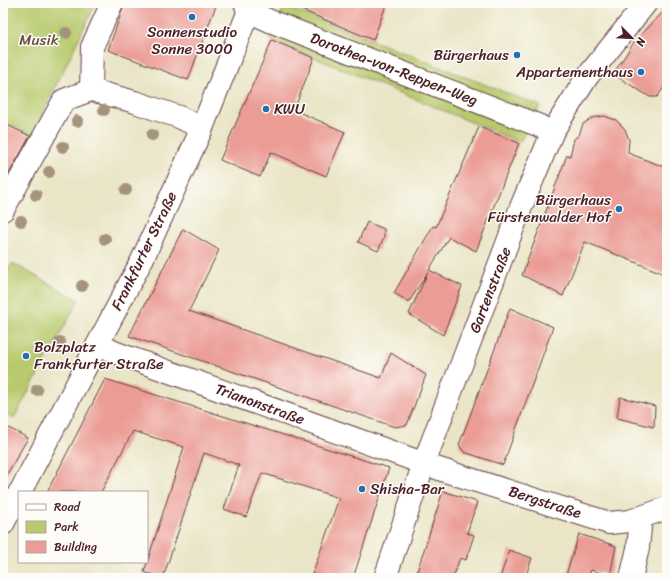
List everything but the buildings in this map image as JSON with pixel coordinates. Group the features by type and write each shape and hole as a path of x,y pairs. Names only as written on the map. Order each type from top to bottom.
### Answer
{"street":[{"path":"91,90 92,48 112,3"},
{"name":"Gartenstraße","path":"385,578 424,463 521,207 553,131 586,77 646,3"},
{"name":"Dorothea-von-Reppen-Weg","path":"248,6 540,126"},
{"name":"Frankfurter Straße","path":"20,491 142,260 202,128 248,6"},
{"path":"3,210 64,100 91,90 149,107 202,128"},
{"name":"Trianonstraße","path":"98,344 114,352 424,463"},
{"name":"Bergstraße","path":"424,463 609,523 630,521 667,508"},
{"name":"Frankfurter Straße","path":"3,524 18,495"},
{"path":"631,578 638,548 641,518"}],"green space":[{"name":"Musik","path":"5,3 96,3 32,135 3,121 3,6"},
{"path":"284,6 540,106 520,142 271,40"},
{"name":"Bolzplatz Frankfurter Straße","path":"12,263 79,300 14,418 3,412 3,280"}],"place":[{"name":"Sonnenstudio Sonne 3000","path":"192,17"},
{"name":"Bürgerhaus","path":"517,55"},
{"name":"Appartementhaus","path":"641,72"},
{"name":"KWU","path":"266,109"},
{"name":"Bürgerhaus Fürstenwalder Hof","path":"619,209"},
{"name":"Bolzplatz Frankfurter Straße","path":"26,356"},
{"name":"Shisha-Bar","path":"362,489"}]}
